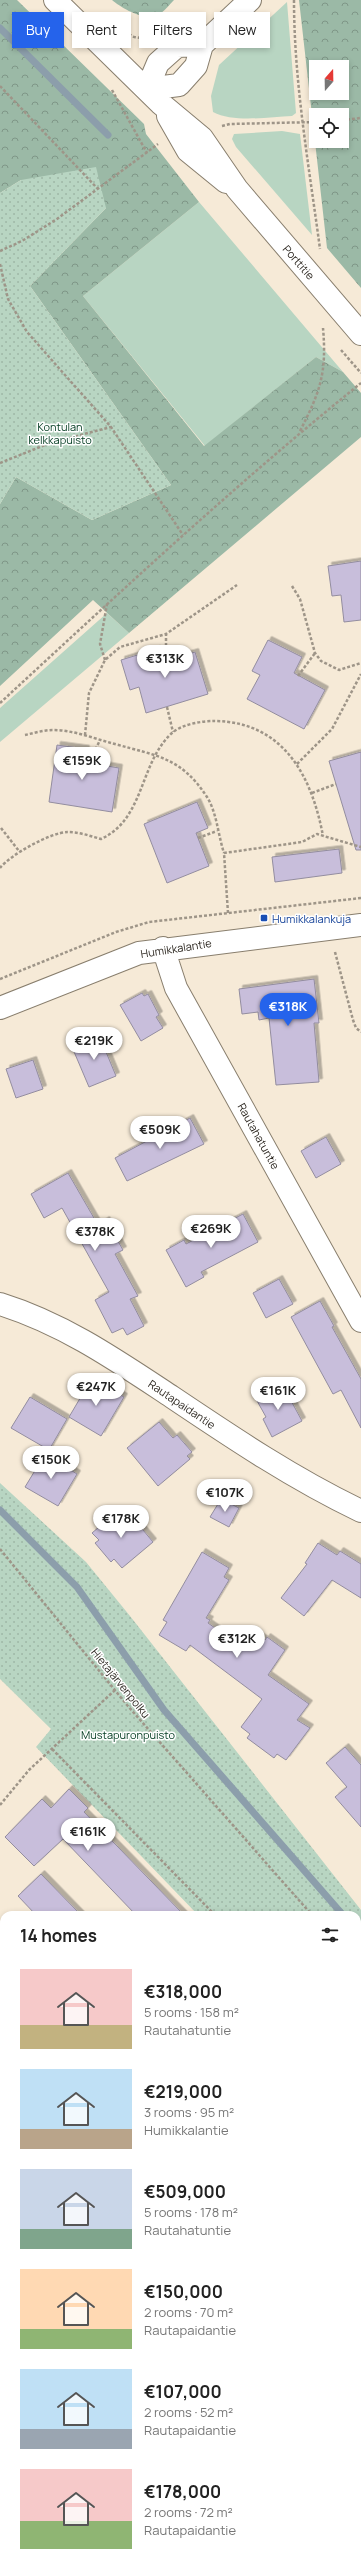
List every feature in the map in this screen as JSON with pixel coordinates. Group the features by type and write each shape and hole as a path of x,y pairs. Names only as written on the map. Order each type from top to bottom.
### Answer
{"street":[{"name":"Porttitie","path":"55,0 154,96 202,138 237,189 361,334"},
{"path":"206,41 250,0"},
{"path":"154,96 158,63 175,48"},
{"path":"154,96 179,85 196,66 201,48"},
{"name":"Humikkalantie","path":"0,1008 124,957 163,948 361,925"},
{"name":"Rautahatuntie","path":"163,948 176,988 361,1321"},
{"name":"Rautapaidantie","path":"0,1304 36,1316 72,1332 244,1445 298,1478 361,1511"}],"path":[{"path":"294,0 294,36 303,123 320,252"},
{"path":"109,84 147,153"},
{"path":"0,86 97,188"},
{"path":"349,119 361,118"},
{"path":"219,127 230,124 309,123"},
{"path":"0,251 22,241 57,219 97,188 147,153 162,140"},
{"path":"0,264 8,299 27,332 111,427 183,535"},
{"path":"299,433 320,389 325,352 323,328"},
{"path":"0,703 107,603 183,535 299,433 361,383"},
{"path":"0,463 50,444 111,427"},
{"path":"84,736 89,693 105,660 120,647 166,634 237,585"},
{"path":"292,586 300,599 315,653 321,661 339,670 361,663"},
{"path":"105,660 100,644 107,603"},
{"path":"166,634 166,661"},
{"path":"298,676 315,653"},
{"path":"297,764 332,729 361,674"},
{"path":"167,707 173,732"},
{"path":"0,868 19,851 66,832 88,835 101,840 114,833 126,820 156,754 173,732 187,726 206,721 240,725 259,731 276,742 297,764 312,793 323,836"},
{"path":"26,735 52,730 84,736 156,754 175,764 192,777 208,798 214,812 217,831 224,853 228,913"},
{"path":"89,763 100,740"},
{"path":"312,793 336,784"},
{"path":"0,828 19,851"},
{"path":"198,838 217,831"},
{"path":"224,853 302,842 317,834 361,847"},
{"path":"334,945 353,1020 356,1028 361,1032"},
{"name":"Hietajärvenpolku","path":"0,1549 115,1690 308,1911"},
{"path":"0,1805 29,1770 115,1690"},
{"path":"52,1749 211,1911"}],"green space":[{"path":"0,0 17,0 29,12 12,12 12,48 64,48 64,46 144,124 146,134 199,202 83,296 204,446 316,357 343,372 361,393 361,437 129,633 93,600 0,686 0,504 16,477 92,520 171,485 30,286 106,208 21,180 0,193"},
{"path":"112,0 174,0 162,12 139,12 139,14 121,7"},
{"path":"299,0 361,0 361,288 327,248 316,148 349,148 349,108 311,108 310,100 349,100 349,60 309,60 309,89"},
{"path":"287,2 296,113 292,116 241,118 221,115 213,112 211,96 219,65 237,48 270,48 270,18"},
{"path":"282,131 300,134 312,235 236,147 232,139 234,134"},
{"name":"Kontulan kelkkapuisto","path":"96,167 106,208 30,286 171,485 92,520 16,477 0,504 0,193 21,180"},
{"path":"199,202 343,372 316,357 205,446 83,296"},
{"path":"107,613 129,633 0,742 0,708"},
{"name":"Mustapuronpuisto","path":"0,1483 86,1562 361,1911 194,1911 36,1747 51,1729 0,1679"}],"building":[{"path":"361,561 361,620 344,622 341,595 332,596 328,566"},
{"path":"268,640 302,657 294,673 325,690 304,729 247,699 260,675 252,671"},
{"path":"157,649 161,662 195,652 208,694 146,713 139,687 130,690 121,660"},
{"path":"57,745 86,749 84,762 119,768 112,812 49,802"},
{"path":"361,752 361,850 356,850 329,761"},
{"path":"197,802 208,828 196,833 209,866 167,883 144,824"},
{"path":"339,849 342,873 275,882 272,857"},
{"path":"314,979 319,1023 314,1023 319,1082 276,1085 269,1018 259,1020 258,1012 242,1014 239,989"},
{"path":"142,993 144,996 148,994 159,1015 156,1017 163,1028 141,1041 120,1005"},
{"path":"99,1035 116,1076 89,1087 72,1047"},
{"path":"33,1060 43,1089 16,1098 6,1069"},
{"path":"190,1118 204,1144 127,1181 115,1158"},
{"path":"326,1137 341,1164 316,1178 301,1151"},
{"path":"68,1173 98,1225 106,1220 123,1250 115,1254 138,1296 130,1299 144,1326 127,1335 123,1328 112,1333 95,1300 109,1292 62,1208 44,1218 31,1194"},
{"path":"243,1214 258,1242 201,1272 204,1277 186,1287 166,1250 184,1240 186,1244"},
{"path":"279,1279 293,1304 266,1318 253,1293"},
{"path":"320,1301 334,1326 332,1327 361,1379 361,1428 341,1390 333,1394 291,1317"},
{"path":"92,1378 124,1397 101,1436 69,1417"},
{"path":"282,1384 302,1421 272,1437 263,1419 266,1417 256,1399"},
{"path":"30,1397 67,1419 49,1450 11,1428"},
{"path":"159,1422 173,1438 177,1435 192,1452 187,1456 190,1459 158,1486 127,1448"},
{"path":"45,1454 77,1474 58,1506 25,1487"},
{"path":"221,1499 239,1508 229,1527 210,1517"},
{"path":"118,1511 127,1522 133,1518 153,1542 122,1568 114,1559 111,1562 95,1543 99,1540 92,1533"},
{"path":"318,1543 337,1555 340,1551 361,1564 361,1598 332,1580 304,1616 281,1598 307,1564 305,1563"},
{"path":"202,1552 229,1568 224,1577 229,1580 206,1618 210,1620 208,1623 239,1645 250,1630 265,1640 267,1637 285,1650 268,1675 309,1704 297,1720 310,1728 286,1760 277,1754 274,1758 247,1738 250,1734 241,1727 262,1699 190,1645 186,1651 159,1635 167,1622 163,1620"},
{"path":"345,1747 361,1765 361,1827 335,1797 347,1787 326,1763"},
{"path":"69,1789 88,1808 84,1812 180,1911 132,1911 63,1839 34,1866 5,1837 42,1799 51,1808"},
{"path":"41,1874 77,1911 32,1911 18,1896"}],"waterway":[{"path":"0,28 108,135"},
{"path":"0,1510 77,1587 164,1710 340,1911"}],"place":[{"name":"Humikkalankuja","path":"264,918"}]}
